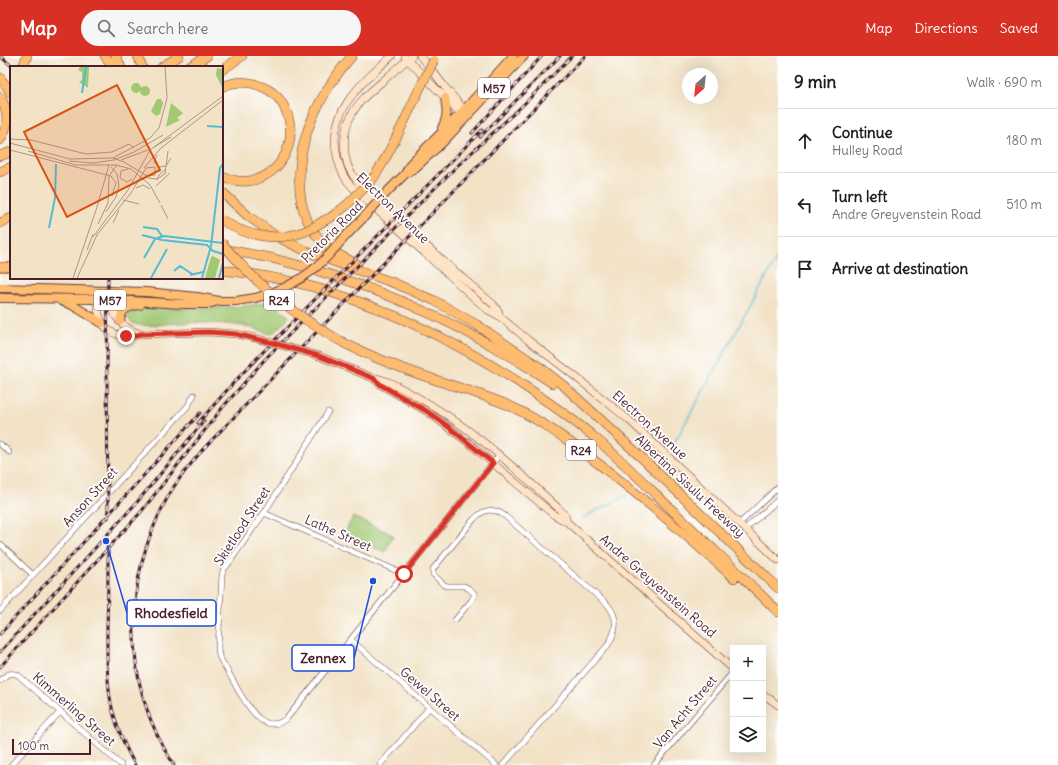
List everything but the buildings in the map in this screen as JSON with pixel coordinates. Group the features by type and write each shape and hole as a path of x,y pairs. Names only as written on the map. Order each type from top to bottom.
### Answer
{"highway":[{"path":"23,66 27,56"},
{"path":"104,56 116,61"},
{"path":"138,56 142,66"},
{"path":"164,66 179,56"},
{"path":"192,66 207,56"},
{"path":"223,69 242,56"},
{"path":"352,56 328,87 317,107 307,132 302,153 300,174 300,193 304,210 311,227 317,236 336,254 403,283 434,301"},
{"path":"223,221 250,234 276,237 305,231 330,218 347,205 363,190 380,167 394,142 435,58"},
{"path":"0,78 10,92"},
{"path":"223,87 233,83 249,82 271,91 284,106 290,120 291,134 289,147 282,160 266,175 249,181 231,180 223,177"},
{"path":"0,96 4,104 7,118 4,132 0,140"},
{"path":"0,147 10,133"},
{"path":"0,156 10,152"},
{"path":"0,172 10,167"},
{"name":"R24","path":"223,193 263,227 293,245 308,252 394,283 434,301 477,325 541,368 564,386 582,404"},
{"path":"0,224 10,219"},
{"name":"R24","path":"223,243 242,266 272,294 311,324 346,344 369,356 387,363 510,406 545,425 576,446 653,508 699,546 778,617"},
{"path":"223,249 270,258 300,266 380,292 420,309 454,325 496,348 532,370 582,404"},
{"path":"0,268 10,267"},
{"path":"223,270 274,278 330,292 351,299 423,328 463,348 499,370 561,411 601,443 778,612"},
{"name":"Albertina Sisulu Freeway","path":"582,404 684,497 778,588"}],"main road":[{"path":"380,67 386,56"},
{"name":"Electron Avenue","path":"392,56 352,95 340,114 336,130 335,143 337,158 347,181 413,244 488,310 499,316 629,420 778,560"},
{"path":"420,56 464,114"},
{"name":"Pretoria Road","path":"405,174 425,159 513,56"},
{"name":"Pretoria Road","path":"0,288 146,292 176,294 219,301 236,301 270,294 302,278 324,260 405,174 411,163 437,135 464,114 524,56"},
{"path":"408,57 420,72 464,114"},
{"name":"Electron Avenue","path":"408,57 396,70 363,98 353,111 345,132 345,150 348,166 352,174 363,188 422,243 493,304 499,312 499,316"},
{"path":"396,70 407,67 420,72"},
{"path":"437,135 446,117 446,98"},
{"path":"98,290 99,314 102,323"},
{"path":"110,290 113,308 120,321 127,328 140,334"},
{"name":"Pretoria Road","path":"0,298 98,299 157,303 208,304 219,301"},
{"path":"54,298 72,305 102,323"},
{"path":"120,321 123,312 128,307 157,303"},
{"name":"Andre Greyvenstein Road","path":"102,323 112,332 122,336 131,337 140,334 209,332 236,334 319,356 373,378 378,378 393,384 442,411 475,435 558,507 565,515 566,522"},
{"name":"Andre Greyvenstein Road","path":"373,378 381,385 428,412 450,428 554,515 566,522 730,666"},
{"path":"766,696 778,705"}],"street":[{"name":"Anson Street","path":"0,611 187,408 194,395"},
{"name":"Skietlood Street","path":"328,412 264,512 224,568 218,650 221,660 249,708 257,717 266,722 278,723 287,718 350,640"},
{"path":"0,444 9,452"},
{"path":"350,640 499,455"},
{"path":"739,524 778,488"},
{"path":"745,529 778,500"},
{"path":"455,620 471,601 474,593 464,586 460,585 451,587 443,584 433,574 434,569 474,519 481,513 489,510 497,511 505,516 607,604 613,611 616,627 608,645 503,765"},
{"name":"Lathe Street","path":"264,512 404,574"},
{"path":"0,544 33,575"},
{"name":"Gewel Street","path":"350,640 496,765"},
{"name":"Kimmerling Street","path":"0,681 6,675 11,673 18,675 121,765"},
{"name":"Van Acht Street","path":"654,765 730,676"},
{"path":"380,765 429,708"},
{"path":"15,764 61,711"}],"green space":[{"path":"271,301 289,317 272,334 245,326 220,323 140,325 131,322 128,317 130,310 137,307 233,307"},
{"path":"353,517 393,535 385,552 344,535"}],"waterway":[{"path":"671,449 778,256"},
{"path":"583,518 627,495"}],"railway":[{"path":"0,56 12,66"},
{"path":"472,133 542,56"},
{"path":"480,137 560,56"},
{"path":"0,667 141,512 223,407 266,358 455,168 523,105 572,56"},
{"path":"174,765 156,733 144,699 136,665 134,630 136,595 143,560 154,526 170,493 181,476 203,449 585,56"},
{"path":"198,423 261,354 482,130"},
{"path":"108,279 108,518"},
{"path":"0,634 200,413"},
{"path":"0,652 138,501 204,421"},
{"path":"108,548 107,670 109,691 117,726 135,765"}],"place":[{"name":"Rhodesfield","path":"106,541"},
{"name":"Zennex","path":"373,581"}],"route":[{"path":"126,336 131,337 140,334 221,332 255,338 319,356 373,378 381,385 428,412 493,463 404,574"}]}
